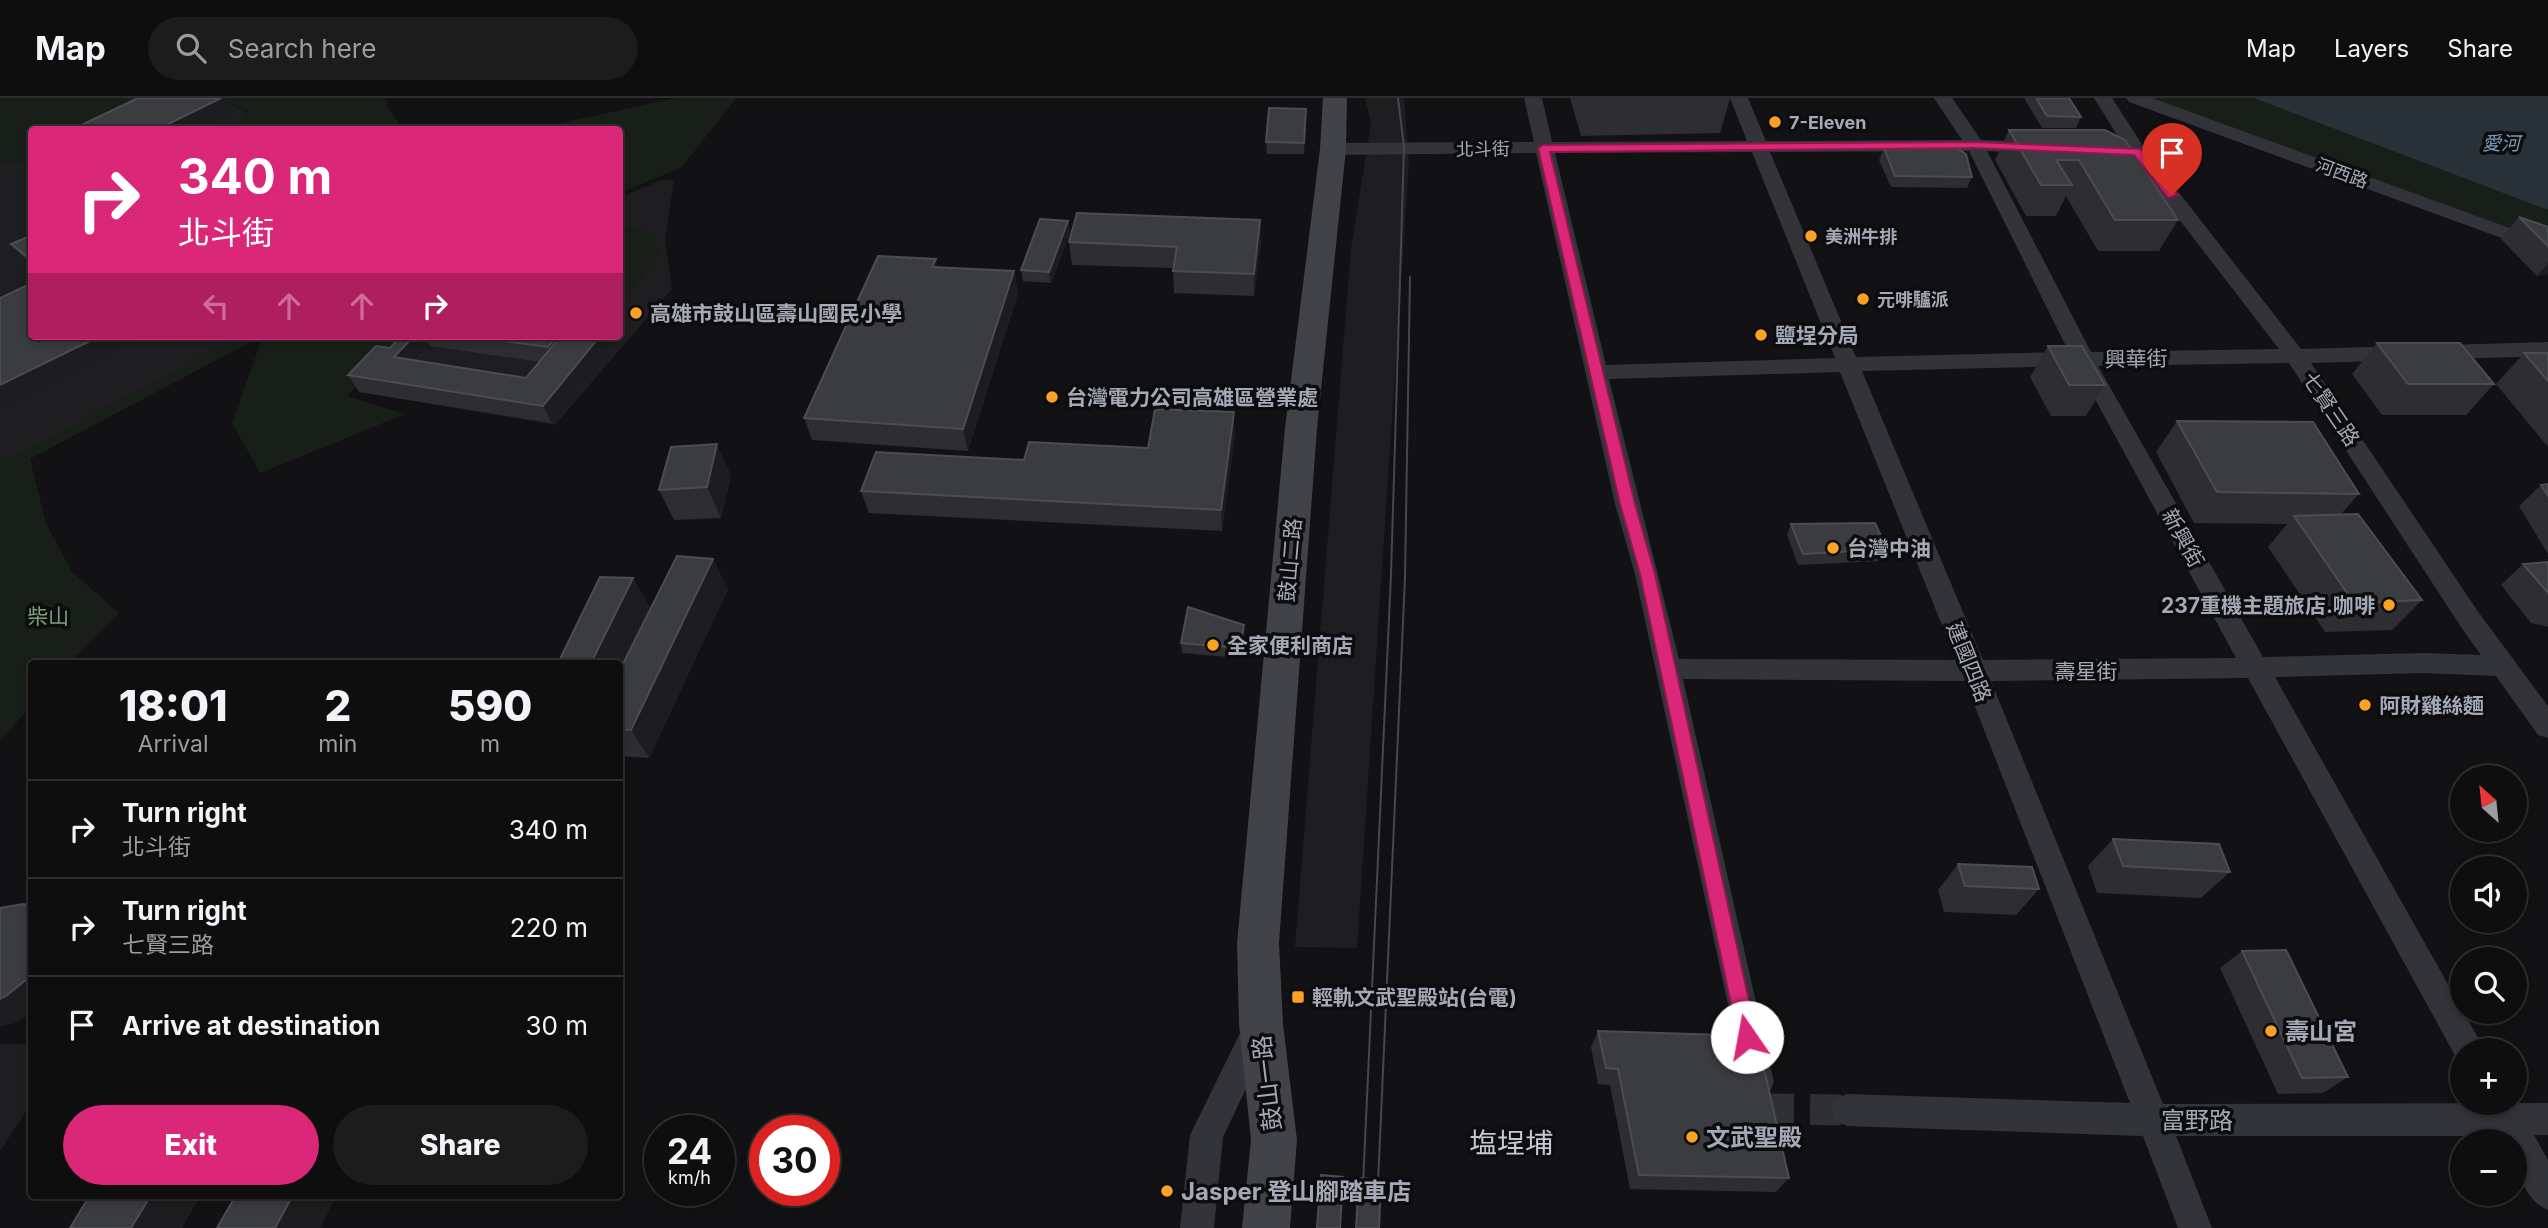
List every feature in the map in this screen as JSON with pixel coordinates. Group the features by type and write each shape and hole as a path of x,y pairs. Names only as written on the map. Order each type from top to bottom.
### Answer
{"street":[{"name":"鼓山二路","path":"1261,1024 1258,943 1268,810 1301,428 1333,149 1335,98"},
{"path":"1534,98 1543,148 1627,504 1647,574 1763,1109"},
{"name":"建國四路","path":"1739,98 2068,900 2150,1120 2195,1228"},
{"name":"新興街","path":"1943,98 1975,145 2084,360 2462,1038"},
{"name":"七賢三路","path":"2103,98 2137,152 2294,356 2470,620 2548,727"},
{"name":"河西路","path":"2135,98 2548,249"},
{"name":"北斗街","path":"1333,149 1975,145 2056,149"},
{"path":"2083,150 2137,152"},
{"name":"興華街","path":"1598,372 2548,349"},
{"name":"壽星街","path":"1666,669 1973,671 2423,663 2505,666"},
{"name":"鼓山一路","path":"1197,1228 1207,1135 1261,1024"},
{"name":"鼓山一路","path":"1261,1024 1274,1140 1266,1228"},
{"name":"富野路","path":"1847,1110 2150,1120 2450,1111"},
{"path":"2505,1115 2548,1193"},
{"name":"富野路","path":"2527,1115 2548,1119"}],"shaded area":[{"path":"194,98 219,99 249,113 241,126 110,126"},
{"path":"1365,98 1404,98 1409,161 1357,948 1295,947 1351,248 1371,123"},
{"path":"28,161 28,340 232,340 16,456 0,456 0,162"},
{"name":"高雄市鼓山區壽山國民小學","path":"662,180 674,180 665,240 672,289 555,425 359,392 412,340 623,340 623,196"},
{"path":"0,1044 28,1044 28,1109 0,1151"}],"green space":[{"path":"0,98 157,98 106,126 28,126 28,161 0,162"},
{"path":"194,98 386,98 388,108 401,126 241,126 249,112 219,99"},
{"path":"676,98 736,98 682,167 623,192 623,126 548,126"},
{"path":"2147,98 2254,98 2296,113 2548,210 2548,246"},
{"path":"623,227 653,233 660,255 623,301"},
{"name":"柴山","path":"232,340 254,340 30,459 46,523 72,572 119,613 72,660 28,660 28,709 0,741 0,456 16,455"},
{"path":"262,340 404,340 347,396 405,414 260,473 232,423"}],"water":[{"name":"愛河","path":"2254,98 2548,98 2548,210"}],"building":[{"path":"138,98 221,98 164,126 79,126"},
{"path":"2036,98 2069,98 2081,117 2047,116"},
{"path":"1269,108 1306,109 1304,143 1266,142"},
{"path":"2009,130 2105,130 2125,140 2178,220 2115,220 2079,160 2056,160 2072,185 2041,185"},
{"path":"1884,148 1957,148 1966,154 1972,177 1895,176"},
{"path":"1077,213 1260,220 1254,274 1173,271 1177,247 1069,242"},
{"path":"2519,217 2548,227 2548,246"},
{"path":"1040,219 1068,221 1049,272 1021,270"},
{"path":"28,237 28,255 26,256 11,244"},
{"path":"878,256 936,259 932,267 1014,271 963,429 804,418"},
{"path":"28,285 28,340 92,340 0,385 0,298"},
{"path":"397,340 410,340 394,357 526,378 558,340 597,340 543,406 348,375 376,346 390,348"},
{"path":"496,340 554,340 548,347"},
{"path":"2377,343 2460,343 2494,384 2408,384"},
{"path":"2048,346 2082,346 2105,385 2069,385"},
{"path":"2524,353 2548,353 2548,381"},
{"path":"1155,409 1234,412 1221,510 861,491 876,452 1024,460 1029,442 1148,448"},
{"path":"2177,421 2313,422 2359,494 2217,492"},
{"path":"717,444 707,487 659,490 671,447"},
{"path":"2548,484 2548,496 2541,485"},
{"path":"2358,514 2422,600 2354,603 2294,516"},
{"path":"1875,523 1887,549 1803,554 1791,524"},
{"path":"677,556 713,559 631,730 623,729 623,664"},
{"path":"2548,562 2548,593 2523,564"},
{"path":"600,577 633,578 592,660 559,660"},
{"name":"全家便利商店","path":"1188,607 1244,625 1240,648 1181,643"},
{"path":"2113,839 2219,844 2230,872 2123,866"},
{"path":"1958,864 2032,867 2039,889 1965,886"},
{"path":"28,905 28,978 0,999 0,908"},
{"path":"2286,950 2348,1077 2302,1078 2242,951"},
{"name":"文武聖殿","path":"1598,1031 1722,1035 1725,1049 1759,1047 1789,1178 1639,1175 1618,1069 1606,1068"},
{"path":"1321,1175 1343,1177 1340,1228 1317,1228"},
{"path":"1359,1178 1381,1180 1379,1228 1356,1228"},
{"path":"88,1199 149,1199 131,1228 70,1228"},
{"path":"234,1199 291,1199 275,1228 217,1228"}],"tunnel":[{"path":"1763,1109 1847,1110"}],"tram line":[{"path":"1361,1228 1391,575 1404,147 1398,98"},
{"path":"1376,1228 1405,577 1410,277"}],"place":[{"name":"7-Eleven","path":"1775,122"},
{"name":"美洲牛排","path":"1811,236"},
{"name":"元啡驢派","path":"1863,299"},
{"name":"高雄市鼓山區壽山國民小學","path":"636,313"},
{"name":"鹽埕分局","path":"1761,335"},
{"name":"台灣電力公司高雄區營業處","path":"1052,397"},
{"name":"台灣中油","path":"1833,548"},
{"name":"237重機主題旅店.咖啡","path":"2389,605"},
{"name":"全家便利商店","path":"1213,645"},
{"name":"阿財雞絲麵","path":"2365,705"},
{"name":"輕軌文武聖殿站(台電)","path":"1298,997"},
{"name":"壽山宮","path":"2271,1031"},
{"name":"文武聖殿","path":"1692,1137"},
{"name":"Jasper 登山腳踏車店","path":"1167,1191"}],"district":[{"name":"塩埕埔","path":"1511,1143"}],"route":[{"path":"1747,1037 1647,574 1627,504 1543,148 1975,145 2137,152 2172,195"}]}
